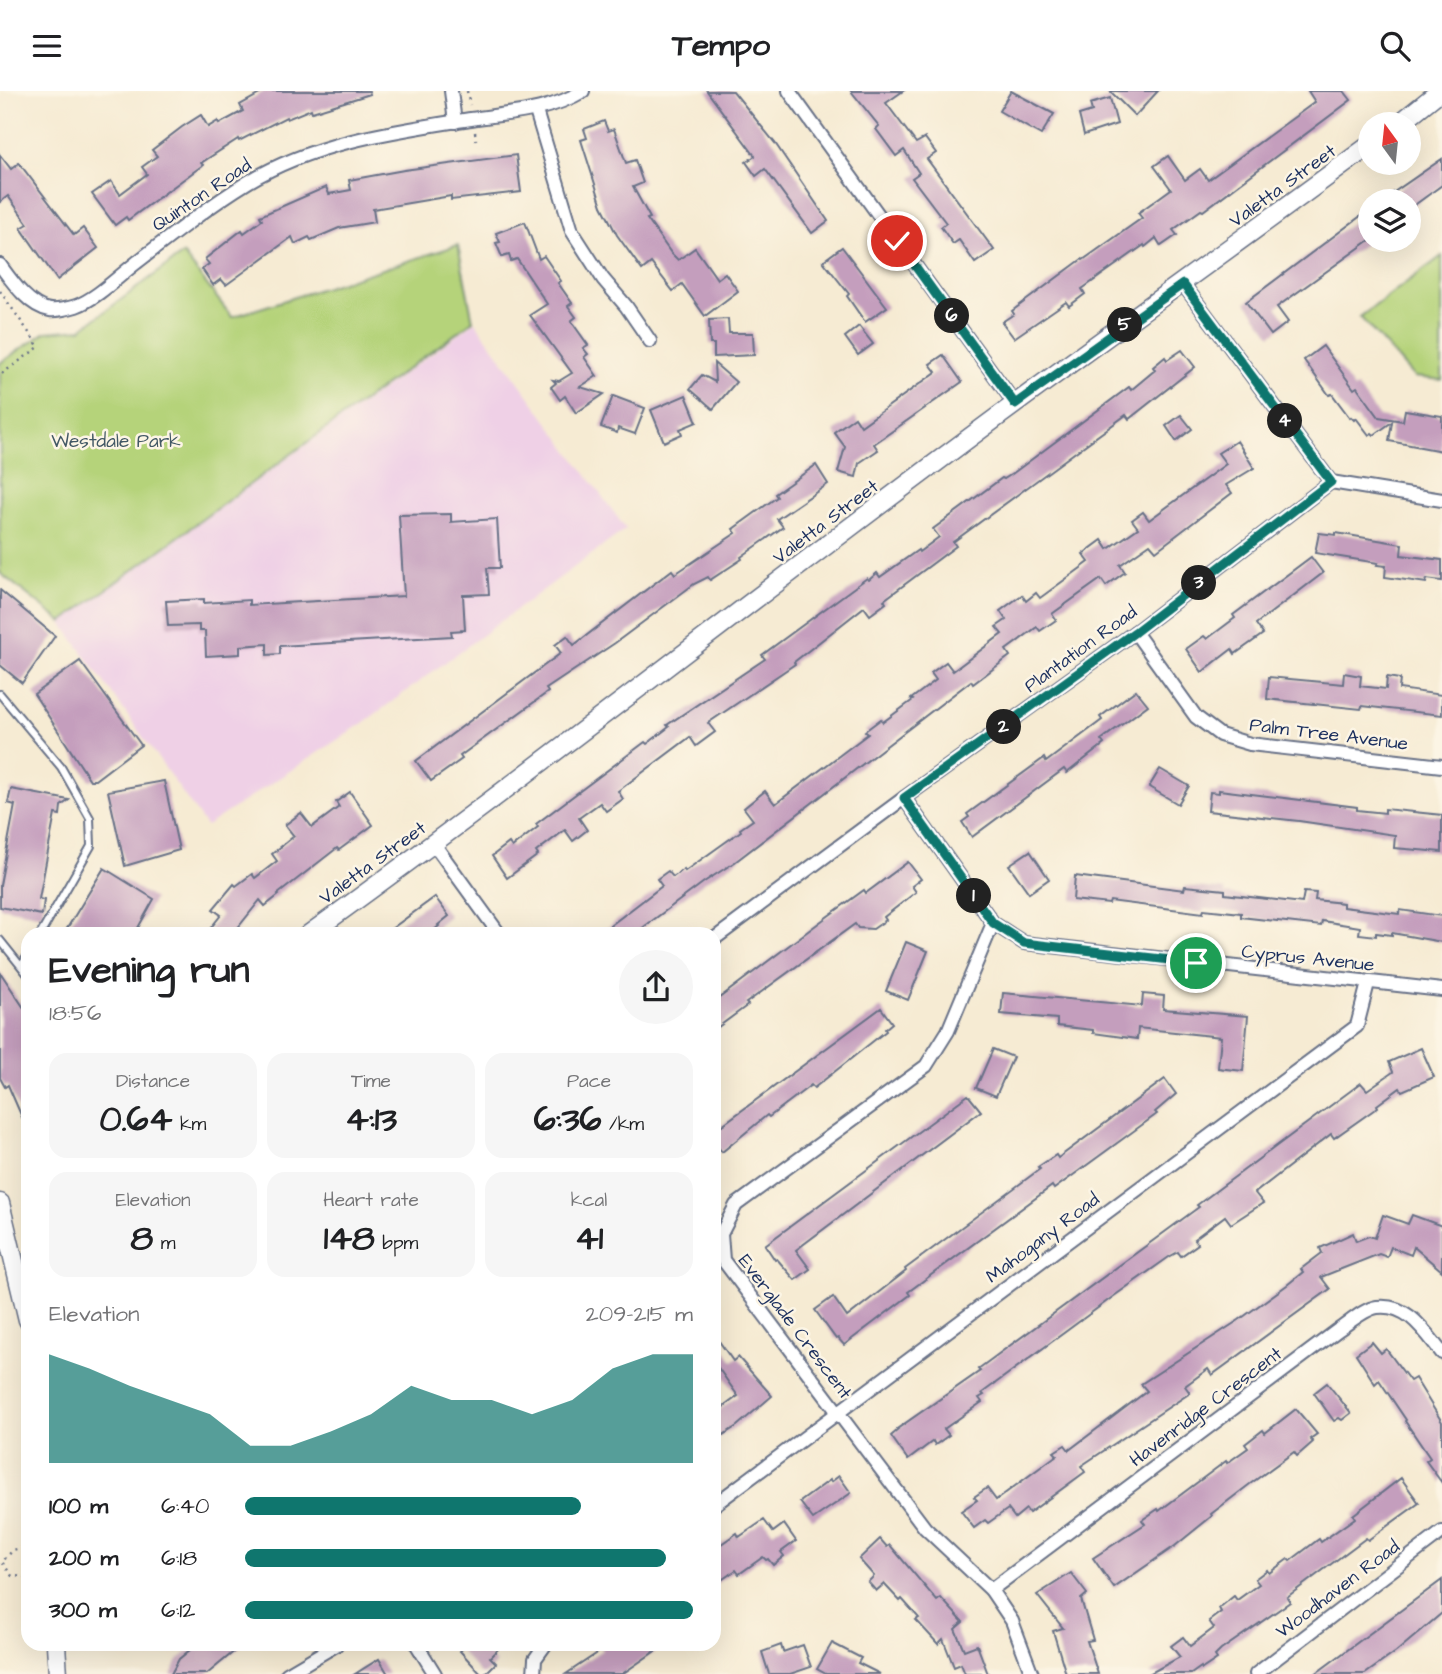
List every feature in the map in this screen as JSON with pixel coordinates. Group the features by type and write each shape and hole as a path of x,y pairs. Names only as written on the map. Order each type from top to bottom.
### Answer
{"street":[{"path":"451,91 455,122"},
{"name":"Quinton Road","path":"0,265 20,293 49,310 76,306 248,182 299,156 342,143 455,122 536,111 583,91"},
{"path":"789,91 1015,404"},
{"path":"1414,112 1440,91"},
{"path":"536,111 572,231 603,279 650,341"},
{"name":"Valetta Street","path":"319,927 434,844 1015,404 1358,154"},
{"path":"1183,284 1331,482 1442,500"},
{"name":"Plantation Road","path":"721,934 1135,632 1331,482"},
{"name":"Palm Tree Avenue","path":"1135,632 1196,717 1220,735 1250,744 1442,766"},
{"name":"Cyprus Avenue","path":"904,798 993,923 1024,943 1442,990"},
{"path":"434,844 494,927"},
{"name":"Everglade Crescent","path":"993,923 948,1031 926,1066 736,1205 721,1234 723,1260 837,1413 925,1528 991,1590 1012,1621 1032,1674"},
{"name":"Mahogany Road","path":"721,1500 1357,1026 1368,983"},
{"path":"0,1203 21,1291"},
{"name":"Havenridge Crescent","path":"991,1590 1338,1330 1375,1307 1397,1309 1416,1320 1442,1353"},
{"name":"Woodhaven Road","path":"1256,1674 1442,1532"},
{"path":"56,1651 58,1674"},
{"path":"287,1674 326,1651"},
{"path":"421,1651 435,1674"},
{"path":"534,1674 535,1659 541,1651"}],"lane":[{"path":"0,694 61,767 90,818 91,846 45,927"},
{"path":"0,940 21,964"}],"path":[{"path":"0,292 39,347 0,375"},
{"path":"21,1548 13,1550 1,1562 12,1576 21,1577"}],"shaded area":[{"path":"475,322 626,529 363,723 206,826 62,623"}],"green space":[{"name":"Westdale Park","path":"458,245 473,321 62,622 0,573 0,363 46,332 81,329 183,254 232,317"},
{"path":"1442,256 1442,380 1414,377 1360,317"}],"building":[{"path":"265,91 369,91 370,94 312,112 311,109 287,119 286,117 239,141 238,139 201,163 203,165 128,220 126,217 115,225 92,194 111,181 120,194 147,174 142,167 157,156 152,150 182,127 201,115 208,127 218,121 219,124 243,111 240,105"},
{"path":"707,91 733,91 775,143 828,221 812,233 765,169 756,176 746,162 755,156"},
{"path":"851,91 903,91 886,103 916,143 925,138 936,153 927,159 994,250 975,263 959,240 953,244 941,227 946,223 912,178 919,173 904,150 896,156 876,129 879,126"},
{"path":"1011,91 1054,114 1041,135 999,111"},
{"path":"1110,91 1158,91 1135,116"},
{"path":"1308,91 1344,91 1351,100 1203,211 1173,230 1177,235 1161,246 1156,238 1145,247 1144,245 1082,289 1085,294 1069,306 1066,302 1014,338 1002,322 1014,314 1012,311 1142,218 1138,213 1171,189 1154,166 1168,156 1185,180 1200,169 1208,180 1315,102"},
{"path":"1110,98 1117,124 1084,135 1079,115 1092,111 1090,104"},
{"path":"604,121 608,131 614,129 626,163 635,160 643,183 633,187 650,218 647,219 671,253 678,260 695,248 717,279 725,273 738,291 705,316 682,284 673,291 651,263 642,270 617,235 602,206 581,140 587,138 584,129"},
{"path":"0,155 11,169 19,163 74,235 83,228 98,248 57,280 21,228 28,224 8,196 0,202"},
{"path":"516,155 521,192 451,200 451,196 373,209 375,222 339,228 295,244 292,237 226,285 221,279 213,285 202,269 209,264 205,259 242,230 244,233 262,220 260,216 326,187 329,194 351,190 349,180"},
{"path":"1442,159 1442,185 1421,200 1421,189 1398,189 1421,175"},
{"path":"1358,218 1358,249 1277,307 1288,322 1271,335 1246,302"},
{"path":"525,222 539,259 544,256 561,281 558,283 572,303 568,306 576,317 571,321 588,345 583,348 588,354 584,357 597,376 580,387 604,394 576,413 565,396 560,400 551,387 556,383 553,380 559,381 572,373 530,315 547,304 517,259 511,261 509,255 502,257 496,243 500,242 496,233"},
{"path":"842,247 887,307 865,322 847,296 849,294 823,261"},
{"path":"728,319 729,333 753,333 754,355 714,357 714,344 710,344 709,320"},
{"path":"859,326 873,344 858,355 845,337"},
{"path":"1323,346 1354,389 1357,387 1379,417 1403,421 1405,410 1442,416 1442,451 1389,441 1392,422 1374,435 1369,435 1356,418 1350,418 1332,394 1329,395 1304,360"},
{"path":"1182,350 1195,367 1129,419 1126,415 953,542 956,546 884,600 886,603 870,615 864,607 794,662 795,664 708,723 715,732 696,746 690,737 618,791 623,799 606,811 600,803 579,818 587,830 573,841 565,830 507,878 492,856 509,843 512,847 538,827 536,824 645,742 647,744 669,727 667,725 765,659 762,655 867,578 869,580 877,573 880,577 918,550 919,552 939,537 933,529 1129,387 1131,390 1155,370 1153,367 1165,357 1167,360"},
{"path":"943,355 962,382 874,444 878,450 859,463 856,477 838,472 845,447 834,432 855,417 861,426 936,372 930,364"},
{"path":"714,363 736,382 713,409 690,389 702,375 715,382"},
{"path":"686,395 697,422 680,429 682,434 664,442 651,410"},
{"path":"613,396 645,408 635,434 618,428 617,433 601,427"},
{"path":"1181,415 1192,429 1176,441 1166,426"},
{"path":"1237,441 1254,468 1226,485 1232,493 1156,551 1150,544 1120,565 1125,572 1106,586 1101,579 1052,614 1056,620 1040,631 1037,627 1006,650 1010,656 973,684 971,681 735,862 644,927 608,927 662,886 657,879 668,871 673,877 684,869 685,871 741,831 740,829 753,820 744,808 765,791 775,804 868,734 865,731 881,719 883,722 913,700 911,699 936,680 931,673 946,662 953,671 1002,634 996,627 1006,620 1000,611 1022,595 1026,601 1036,593 1040,598 1089,562 1083,554 1102,540 1108,549 1138,528 1132,520 1143,512 1149,520 1226,464 1218,453"},
{"path":"816,465 828,484 777,519 783,527 741,557 742,559 710,580 708,577 694,584 615,643 546,689 548,692 460,756 462,759 431,781 416,761 561,653 555,645 567,636 574,645 672,570 675,574 736,533 733,529"},
{"path":"451,514 451,522 497,519 500,568 487,568 489,594 463,595 465,630 451,631 452,636 280,646 280,654 267,655 267,644 240,646 240,654 206,656 205,631 199,631 199,625 168,626 166,601 204,599 204,603 249,600 249,605 404,596 399,515"},
{"path":"1319,533 1336,533 1402,544 1401,555 1442,560 1442,581 1427,579 1426,583 1385,577 1386,566 1377,565 1378,563 1315,553"},
{"path":"1311,557 1323,573 1256,624 1263,634 1235,654 1232,649 1202,672 1186,649 1204,636 1207,639 1235,618 1233,615"},
{"path":"0,590 55,636 22,683 0,665"},
{"path":"80,661 141,745 95,780 90,780 34,694"},
{"path":"1344,673 1361,676 1360,686 1386,689 1387,677 1400,679 1399,689 1442,695 1442,715 1267,699 1269,677 1343,684"},
{"path":"1136,690 1148,705 1101,740 1104,744 1067,773 1064,769 972,837 962,822 969,817 967,814 1044,758 1046,762 1102,720 1100,717"},
{"path":"1160,769 1189,786 1178,804 1149,787"},
{"path":"164,781 179,850 125,866 108,791"},
{"path":"11,789 69,800 61,806 60,815 55,814 39,899 44,900 42,915 0,907 0,885 15,805 8,803"},
{"path":"1219,790 1357,807 1357,810 1385,813 1385,809 1442,815 1442,852 1394,848 1395,835 1208,811 1210,792 1219,793"},
{"path":"350,792 373,825 339,850 337,848 265,906 260,900 238,927 211,927 221,915 213,909 234,884 236,886 252,874 255,878 277,861 272,854 294,836 285,825 301,813 312,827 339,807 336,802"},
{"path":"1030,851 1049,879 1029,893 1009,865"},
{"path":"908,862 921,879 912,886 916,892 884,917 886,920 873,929 858,928 855,924 746,1003 748,1005 721,1025 721,997 864,890 866,893"},
{"path":"104,868 154,899 138,927 68,927"},
{"path":"1075,876 1184,890 1185,886 1225,890 1225,894 1302,903 1304,892 1316,893 1315,900 1343,903 1343,907 1399,914 1400,910 1442,916 1442,942 1392,933 1376,933 1376,936 1359,934 1360,927 1322,921 1321,926 1241,917 1241,913 1204,909 1203,913 1110,901 1109,904 1073,900"},
{"path":"435,897 449,916 438,927 394,927"},
{"path":"906,942 928,951 908,1000 886,991"},
{"path":"0,972 21,1004 21,1115 8,1085 5,1087 0,1078"},
{"path":"1003,993 1142,1006 1143,994 1164,996 1163,1009 1248,1016 1243,1071 1218,1068 1221,1037 1138,1028 1137,1039 1057,1026 1057,1019 1001,1014"},
{"path":"881,1008 892,1023 886,1031 814,1088 811,1085 769,1117 767,1115 722,1152 721,1126"},
{"path":"1421,1048 1434,1077 1402,1091 1400,1088 1334,1138 1331,1134 1255,1193 1263,1203 1231,1224 1225,1216 1194,1239 1198,1244 1181,1256 1178,1252 1169,1257 1114,1296 982,1393 984,1395 979,1398 982,1402 944,1429 949,1435 935,1445 933,1441 908,1460 891,1436 897,1429 980,1371 978,1369 1199,1207 1197,1205 1361,1083 1367,1090 1393,1072 1389,1062"},
{"path":"993,1049 1013,1057 996,1096 976,1088"},
{"path":"1165,1079 1176,1094 1155,1112 1157,1114 1054,1189 1052,1186 908,1292 910,1295 844,1345 836,1339 815,1310 833,1297 847,1317 906,1271 905,1269 1040,1169 1038,1167 1056,1155 1058,1158"},
{"path":"968,1095 981,1111 796,1250 810,1269 795,1280 777,1259 775,1260 765,1245"},
{"path":"1383,1215 1408,1224 1412,1215 1442,1226 1442,1271 1414,1247 1411,1255 1391,1247 1387,1257 1379,1254 1321,1277 1330,1289 1212,1375 1208,1369 1185,1386 1190,1393 1081,1466 1085,1472 1029,1513 1026,1509 1015,1518 1008,1509 988,1523 985,1520 974,1528 961,1511 977,1500 974,1497 987,1488 996,1500 1057,1455 1054,1452 1065,1445 1069,1450 1147,1391 1141,1384 1287,1285 1303,1272 1301,1269 1322,1253 1320,1248 1353,1233 1356,1241 1369,1236 1375,1238"},
{"path":"1372,1342 1381,1353 1386,1349 1410,1381 1415,1378 1442,1422 1442,1483 1426,1461 1430,1458 1406,1420 1379,1380 1375,1384 1356,1354"},
{"path":"721,1344 733,1361 738,1357 772,1396 721,1436 721,1409 738,1396 721,1372"},
{"path":"1327,1383 1351,1413 1342,1420 1339,1418 1334,1421 1314,1393"},
{"path":"1296,1409 1317,1434 1310,1439 1313,1442 1297,1456 1294,1452 1250,1484 1175,1546 1114,1588 1093,1558 1145,1524 1142,1520 1158,1509 1159,1511 1226,1461 1227,1463 1248,1448 1245,1444 1263,1430 1265,1433"},
{"path":"839,1476 851,1493 813,1519 800,1502"},
{"path":"1401,1478 1419,1503 1368,1540 1366,1538 1287,1597 1290,1602 1221,1650 1215,1656 1217,1659 1202,1669 1201,1667 1191,1674 1149,1674 1180,1657 1171,1646 1183,1637 1190,1646 1214,1628 1209,1621 1221,1612 1219,1608 1234,1596 1237,1600 1259,1584 1255,1579 1267,1570 1269,1573 1288,1559 1290,1561 1319,1539 1321,1542 1355,1518 1353,1515"},
{"path":"764,1520 773,1532 784,1524 796,1541 781,1552 784,1556 773,1565 763,1557 739,1574 736,1570 721,1580 721,1544 737,1533 739,1537"},
{"path":"880,1539 887,1547 890,1545 937,1601 941,1598 963,1622 955,1629 964,1650 977,1645 988,1674 965,1674 961,1664 954,1667 943,1639 938,1644 916,1620 919,1618 902,1599 900,1601 884,1584 876,1591 868,1582 874,1576 859,1559"},
{"path":"1071,1573 1087,1594 1081,1599 1093,1640 1087,1641 1098,1674 1066,1674 1053,1631 1063,1628 1037,1595"},
{"path":"1442,1580 1442,1613 1396,1652 1365,1674 1315,1674"},
{"path":"832,1643 861,1658 858,1663 880,1674 826,1674 817,1669"},
{"path":"781,1645 783,1652 803,1645 811,1667 790,1674 769,1674 762,1652"},
{"path":"189,1651 235,1651 207,1674 171,1674 179,1659"},
{"path":"460,1651 496,1651 490,1657 496,1663 485,1674 481,1674"},
{"path":"600,1651 655,1651 622,1674 566,1674"},
{"path":"379,1659 388,1674 355,1674"}],"route":[{"path":"897,241 1015,404 1183,284 1331,482 1135,632 904,798 993,923 1024,943 1196,963"}]}
